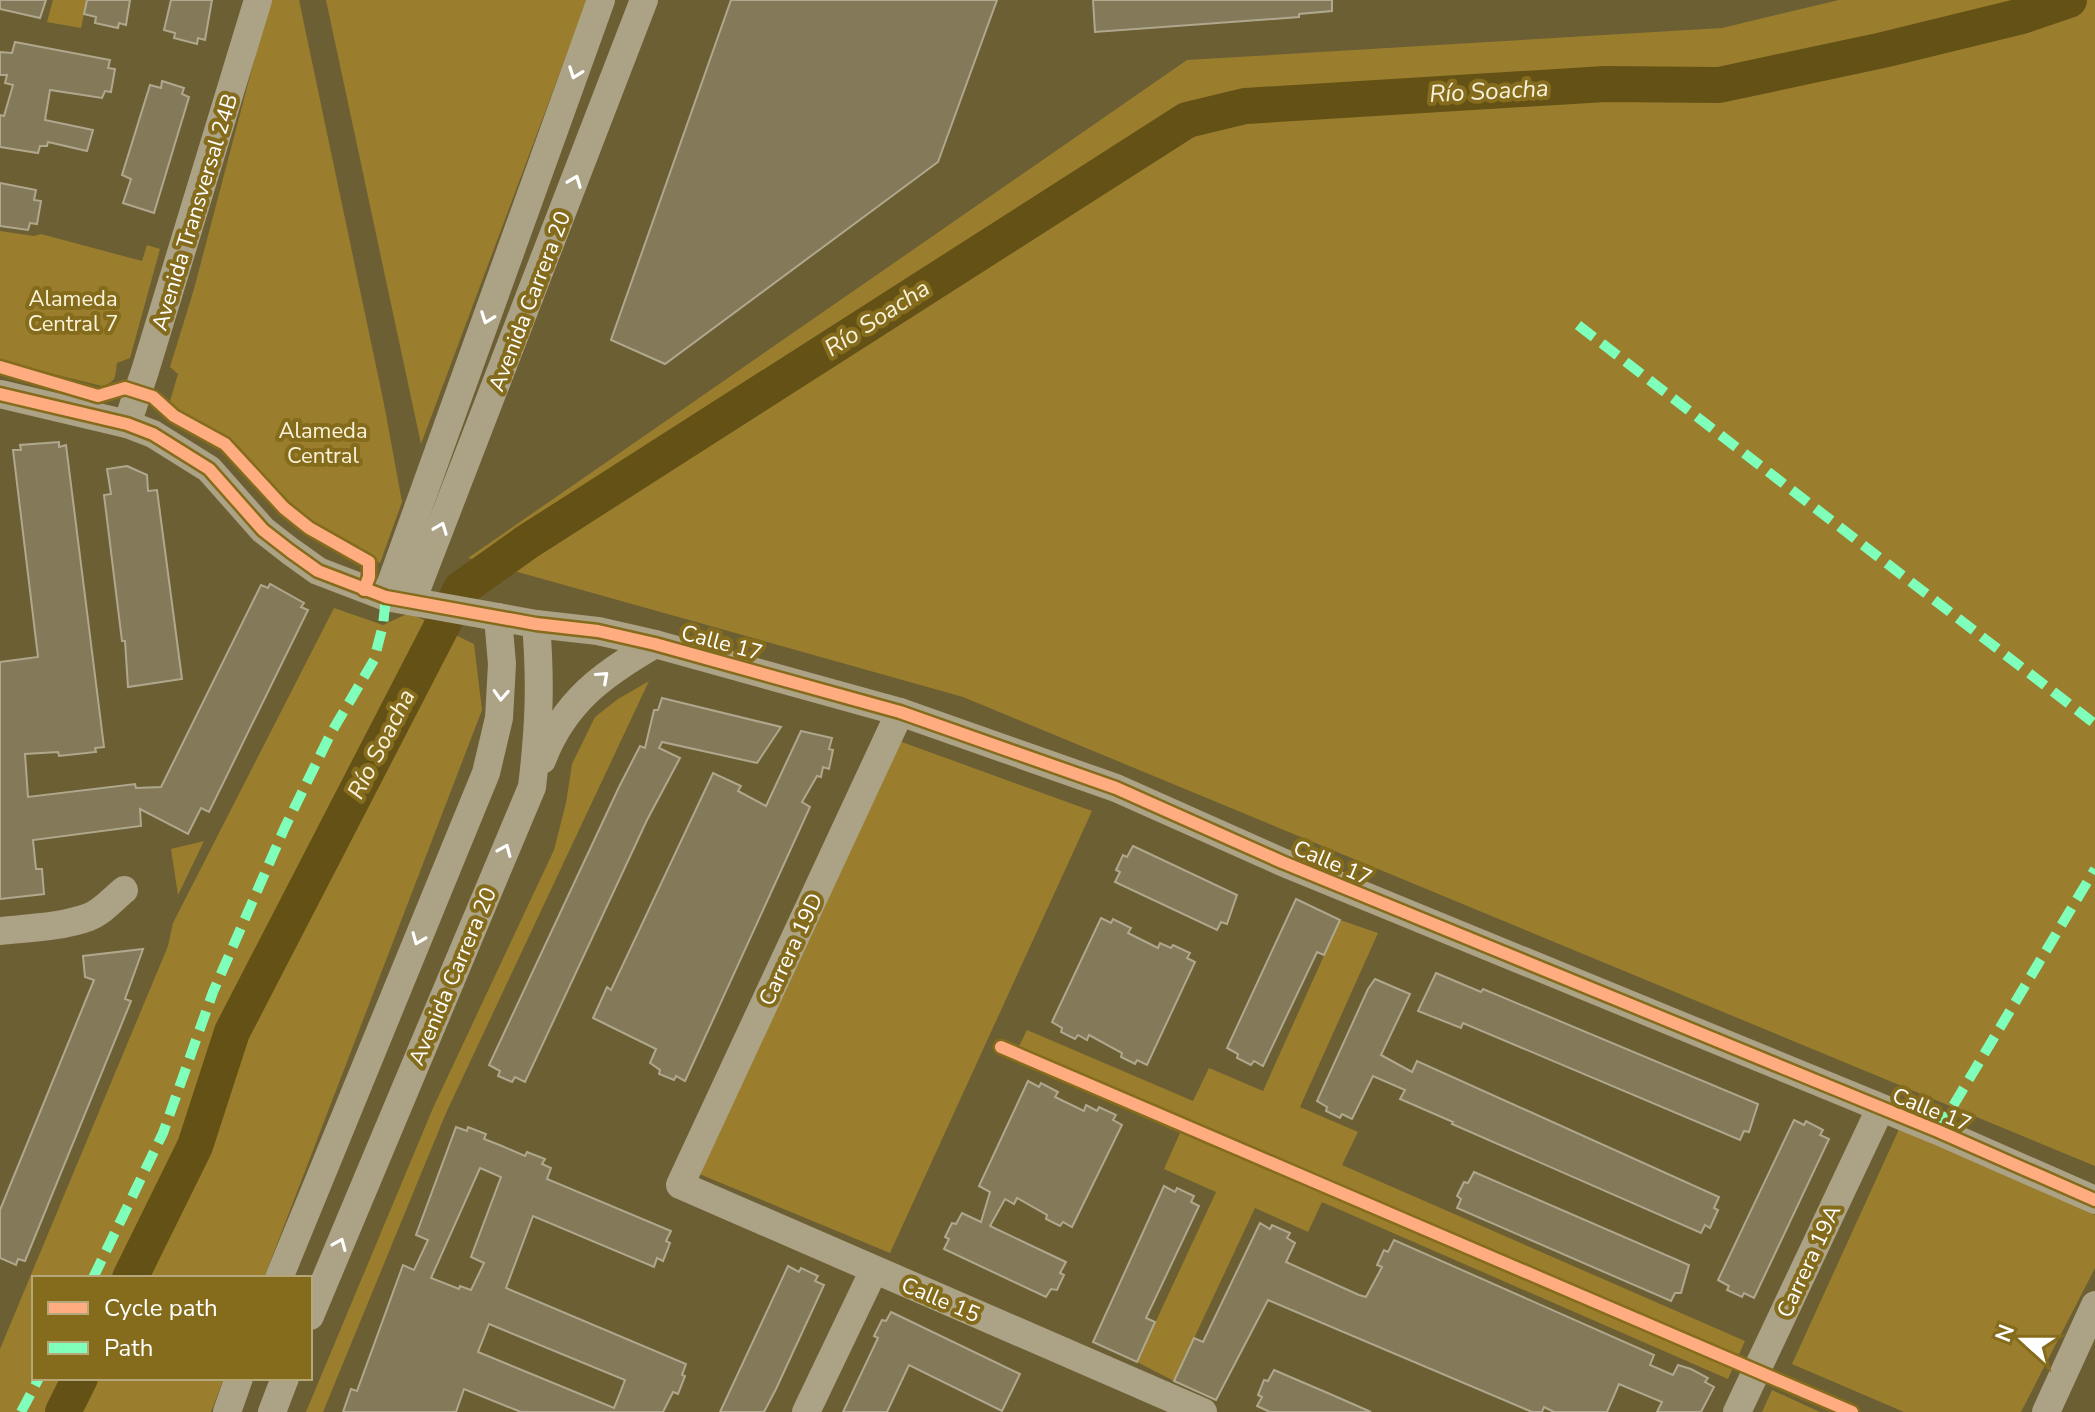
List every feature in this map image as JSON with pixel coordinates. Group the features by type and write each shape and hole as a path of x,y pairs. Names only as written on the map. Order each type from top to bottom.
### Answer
{"street":[{"name":"Avenida Transversal 24B","path":"127,424 258,0"},
{"name":"Avenida Carrera 20","path":"410,601 601,0"},
{"name":"Avenida Carrera 20","path":"410,601 644,0"},
{"path":"0,394 127,424 153,434 209,469 263,530 318,571 410,601"},
{"name":"Calle 17","path":"410,601 536,624 598,631 655,644 900,712 1116,788 1282,862 1938,1131 2095,1200"},
{"name":"Avenida Carrera 20","path":"280,1276 486,773 499,718 502,664 498,617"},
{"name":"Avenida Carrera 20","path":"312,1311 532,787 540,724 536,624"},
{"path":"532,787 549,742 576,701 612,668 655,644"},
{"name":"Carrera 19D","path":"680,1185 900,712"},
{"path":"0,931 41,927 88,917 124,890"},
{"name":"Carrera 19A","path":"1737,1412 1880,1109"},
{"name":"Calle 15","path":"680,1185 1203,1412"},
{"path":"806,1412 874,1270"},
{"path":"2046,1412 2095,1305"},
{"path":"227,1412 238,1380"},
{"path":"272,1412 284,1380"}],"green space":[{"path":"53,0 87,0 81,28 47,22"},
{"name":"Alameda Central","path":"270,0 299,0 384,404 402,502 380,563 310,525 227,442 175,412 170,401 178,374 170,367 194,289"},
{"path":"326,0 587,0 421,444"},
{"path":"1839,0 2095,0 2095,1166 963,697 468,558 1187,60 1722,28"},
{"name":"Alameda Central 7","path":"0,231 34,236 41,234 142,261 147,245 160,249 130,358 117,363 110,383 102,386 0,361"},
{"path":"334,608 383,625 409,613 474,644 482,710 265,1276 32,1276 32,1380 223,1380 211,1412 0,1412 0,1349 168,946 173,923"},
{"path":"649,681 446,1113 323,1412 306,1412 433,1108 554,850 572,764 595,717"},
{"path":"877,733 1092,811 890,1253 692,1171"},
{"path":"204,841 178,895 171,849"},
{"path":"1340,920 1378,933 1300,1107 1358,1132 1342,1165 1745,1341 1728,1379 1322,1202 1308,1232 1255,1208 1174,1381 1137,1362 1216,1192 1164,1169 1180,1133 1012,1060 1027,1030 1193,1101 1209,1068 1263,1091"},
{"path":"1900,1127 2095,1215 2095,1268 2021,1412 1904,1412 1792,1364"},
{"path":"1772,1390 1820,1412 1762,1412"}],"building":[{"path":"0,0 46,0 40,18 0,9"},
{"path":"87,0 130,0 126,25 119,23 118,28 95,23 96,17 84,14"},
{"path":"171,0 212,0 205,40 198,38 197,44 174,38 175,33 164,30"},
{"path":"731,0 997,0 938,162 665,364 611,340"},
{"path":"1093,0 1332,0 1332,11 1299,14 1299,17 1095,32"},
{"path":"15,42 110,60 108,68 115,69 111,92 105,91 102,98 50,90 45,120 93,130 87,151 48,142 47,146 40,146 38,153 0,147 0,115 4,116 13,85 5,83 7,75 0,75 0,52 12,53"},
{"path":"162,81 184,88 182,94 189,97 154,213 123,203 131,179 122,175 150,85 161,88"},
{"path":"0,183 36,190 34,200 41,201 37,224 30,223 28,230 0,226"},
{"path":"59,442 59,447 66,445 104,747 95,748 96,752 59,756 58,752 25,754 28,797 135,784 136,788 161,787 261,585 268,588 270,584 304,603 301,607 308,610 209,812 201,808 188,834 140,809 141,826 33,840 36,869 42,869 44,894 0,899 0,662 38,657 13,450 21,450 20,445"},
{"path":"127,466 147,475 148,491 157,490 182,679 128,687 125,641 122,641 104,495 111,494 107,469"},
{"path":"662,698 781,727 757,763 662,742 659,748 680,758 647,820 525,1082 515,1077 512,1082 498,1076 500,1071 489,1065 619,787 640,746 645,748 654,710 658,710"},
{"path":"801,731 832,738 829,769 823,767 821,777 817,776 802,802 810,807 685,1081 676,1076 674,1080 659,1074 660,1070 650,1063 656,1049 593,1018 607,987 611,990 713,773 741,786 738,791 766,806"},
{"path":"1133,846 1237,895 1227,924 1221,922 1217,930 1115,882 1120,872 1116,870 1123,855 1127,857"},
{"path":"1296,899 1340,920 1324,955 1317,952 1263,1066 1254,1061 1251,1065 1227,1048"},
{"path":"1101,918 1111,923 1113,919 1131,928 1128,933 1158,948 1160,943 1171,948 1173,945 1190,953 1187,958 1195,962 1147,1065 1137,1060 1135,1064 1121,1057 1122,1053 1089,1035 1087,1040 1078,1035 1075,1039 1061,1032 1062,1028 1052,1022"},
{"path":"143,949 125,999 131,1001 25,1261 18,1259 16,1265 0,1258 0,1210 94,980 85,977 83,956"},
{"path":"1436,973 1481,992 1483,989 1758,1104 1749,1132 1744,1131 1740,1140 1463,1023 1461,1028 1418,1011"},
{"path":"1375,979 1410,994 1381,1055 1412,1072 1417,1061 1719,1197 1714,1208 1718,1210 1710,1228 1705,1225 1701,1233 1452,1124 1400,1099 1405,1090 1373,1076 1352,1119 1342,1114 1340,1118 1326,1111 1327,1107 1317,1101"},
{"path":"1028,1081 1039,1087 1041,1083 1058,1092 1055,1097 1084,1111 1086,1105 1097,1111 1099,1107 1116,1115 1113,1120 1122,1125 1072,1227 1063,1222 1060,1226 1046,1219 1047,1215 1017,1198 1014,1204 1005,1199 990,1226 1066,1262 1057,1290 1051,1289 1046,1297 944,1249 949,1239 945,1237 952,1223 956,1224 962,1213 981,1222 990,1192 979,1186"},
{"path":"1794,1120 1804,1125 1806,1121 1823,1130 1820,1135 1829,1139 1754,1298 1744,1293 1742,1297 1727,1290 1729,1286 1718,1280"},
{"path":"456,1127 467,1131 468,1127 486,1134 484,1139 525,1156 527,1152 545,1159 542,1164 551,1168 547,1179 671,1231 663,1261 657,1258 654,1267 533,1216 506,1288 686,1364 678,1394 673,1392 663,1412 521,1412 464,1389 456,1412 343,1412 351,1389 357,1391 403,1265 414,1270 428,1240 416,1235","holes":["480,1168 501,1177 471,1257 484,1263 471,1290 460,1286 459,1289 431,1278","489,1324 625,1380 614,1408 478,1352"]},
{"path":"1474,1172 1689,1265 1681,1293 1675,1293 1671,1301 1457,1208 1461,1199 1457,1196"},
{"path":"1164,1186 1194,1196 1191,1202 1199,1206 1146,1318 1155,1322 1137,1362 1093,1342"},
{"path":"1260,1223 1270,1229 1272,1225 1290,1233 1287,1238 1295,1243 1286,1262 1359,1295 1366,1297 1382,1267 1377,1265 1384,1250 1388,1252 1394,1240 1654,1355 1650,1365 1673,1375 1678,1365 1691,1369 1708,1378 1705,1382 1714,1387 1701,1412 1657,1412 1662,1402 1619,1384 1607,1412 1554,1412 1544,1407 1542,1412 1532,1412 1268,1300 1216,1400 1174,1381 1194,1338 1203,1342"},
{"path":"788,1266 818,1276 815,1281 824,1285 776,1389 764,1412 720,1412"},
{"path":"891,1312 1020,1374 1002,1411 909,1365 887,1412 843,1412 878,1338 874,1336 882,1320 886,1321"},
{"path":"1274,1370 1371,1412 1270,1412 1257,1406 1262,1397 1258,1395 1264,1380 1268,1381"}],"waterway":[{"name":"Río Soacha","path":"131,1276 195,1146 232,1032 461,589 527,542 1187,120 1245,106 1605,84 1719,85 1883,50 2022,16 2069,0"},
{"name":"Río Soacha","path":"63,1412 79,1380"}],"marked path":[{"path":"1578,325 2095,724"},
{"path":"94,1276 163,1133 213,992 285,827 331,733 374,660 386,597"},
{"path":"1938,1131 2095,869"},
{"path":"21,1412 38,1380"}],"cycle path":[{"path":"0,367 98,396 125,388 153,397 174,416 225,444 284,508 309,528 369,562 369,577 364,590"},
{"path":"0,394 127,424 153,434 209,469 263,530 318,571 386,597 536,624 598,631 655,644 900,712 1116,788 1282,862 1938,1131 2095,1200"},
{"path":"1001,1047 1852,1412"}]}
